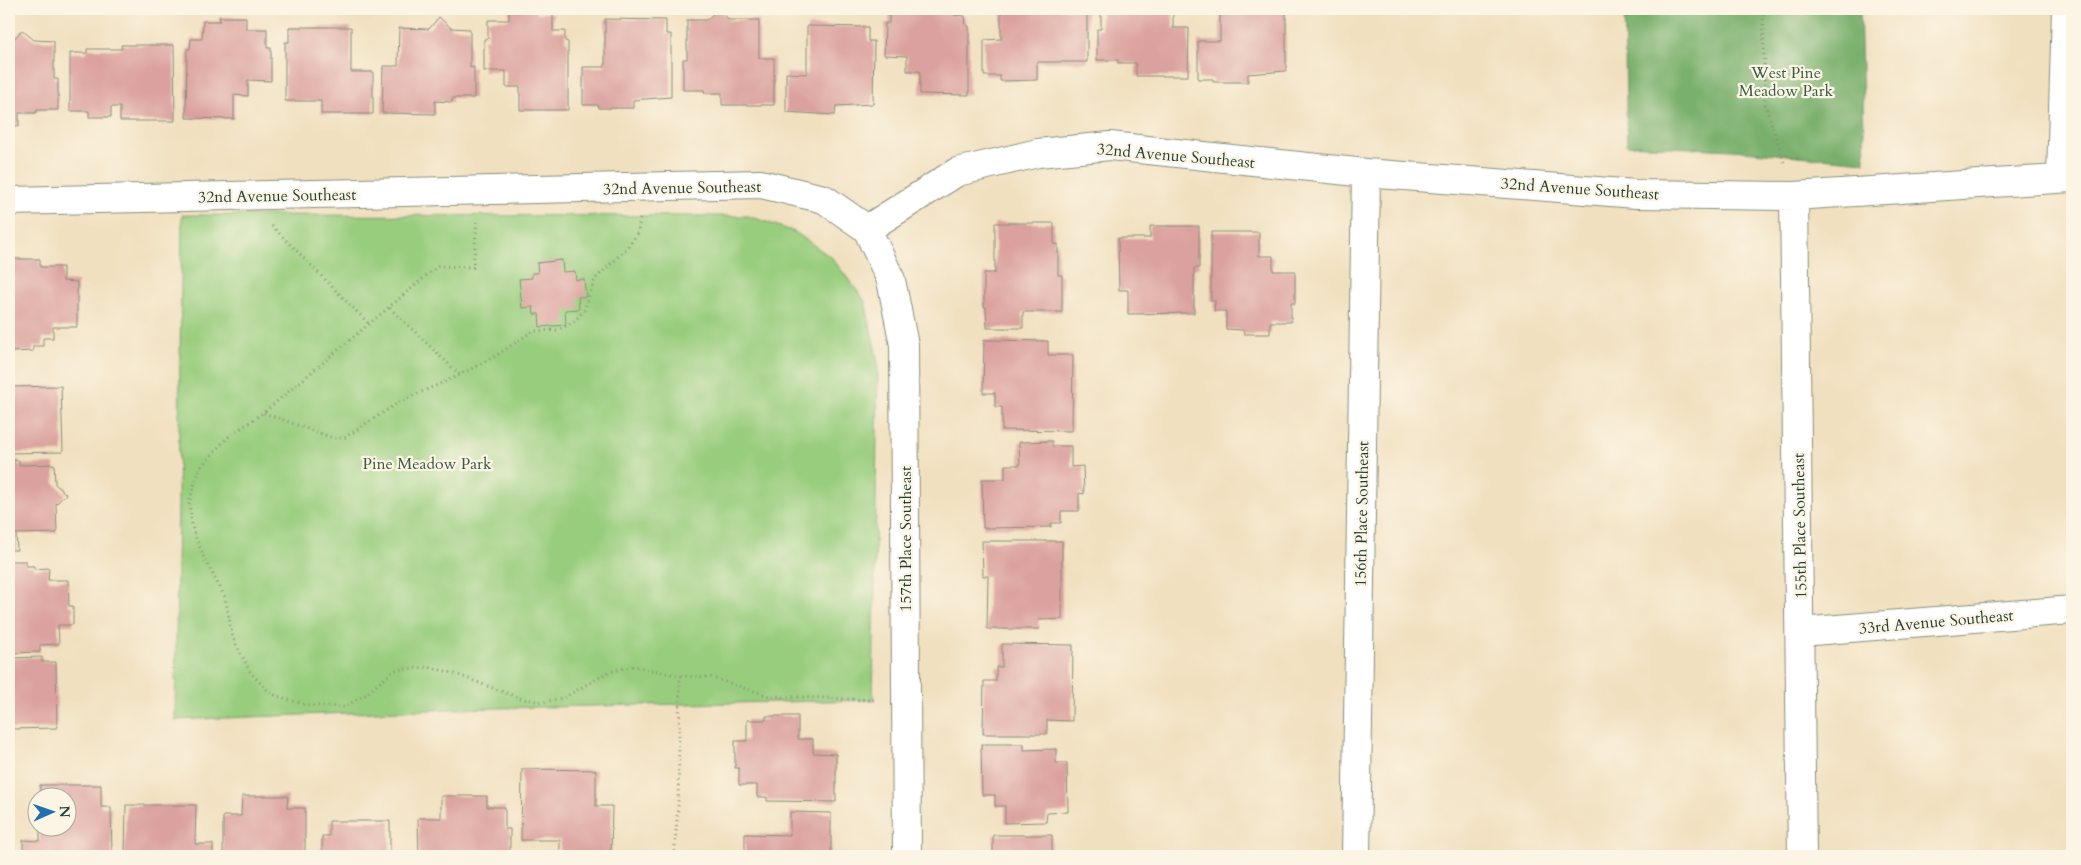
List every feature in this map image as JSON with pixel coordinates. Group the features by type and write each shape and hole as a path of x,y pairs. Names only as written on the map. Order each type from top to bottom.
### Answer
{"street":[{"path":"2066,9 2067,178"},
{"name":"32nd Avenue Southeast","path":"9,201 761,184 824,199 867,229 956,172 1038,153 1110,146 1366,173 1636,194 1794,196 2067,178"},
{"name":"156th Place Southeast","path":"1356,856 1366,173"},
{"name":"155th Place Southeast","path":"1794,196 1802,856"},
{"name":"157th Place Southeast","path":"867,229 892,280 904,345 907,856"},
{"name":"33rd Avenue Southeast","path":"1800,632 2072,610"}],"path":[{"path":"1762,9 1765,104 1794,196"},
{"path":"263,413 333,438 344,438 401,401 460,375 497,355 533,331 558,330 575,321 584,310 595,279 626,249 638,233 643,187"},
{"path":"479,191 473,267 438,266 263,413 228,437 200,468 189,502 193,531 205,560 226,597 233,638 250,672 271,694 306,705 344,707 365,695 395,670 428,667 453,673 522,699 544,702 563,698 610,672 634,666 680,676 710,677 769,696 906,701"},
{"path":"246,196 277,232 370,325"},
{"path":"390,308 460,375"},
{"path":"674,856 678,808 680,676"}],"green space":[{"name":"West Pine Meadow Park","path":"1624,9 1860,9 1865,162 1732,150 1627,145"},
{"name":"Pine Meadow Park","path":"182,215 749,216 795,232 832,258 865,301 878,363 873,700 450,709 175,720"}],"building":[{"path":"509,9 536,9 536,13 553,13 553,31 565,31 565,41 568,42 568,110 520,110 520,87 506,87 506,71 484,71 484,39 488,39 488,20 509,20"},
{"path":"719,9 729,20 759,20 759,58 774,58 774,105 722,105 722,93 705,93 704,90 683,90 683,59 687,59 687,20 706,20"},
{"path":"889,9 954,9 954,15 965,16 966,26 969,26 969,95 920,94 920,71 907,71 907,56 884,55 885,23 889,23"},
{"path":"1001,9 1087,9 1087,62 1037,62 1037,80 1000,81 1000,76 984,76 984,40 1001,39"},
{"path":"1101,9 1173,9 1173,28 1189,28 1188,76 1136,76 1136,63 1118,63 1118,60 1097,60 1097,29 1101,29"},
{"path":"1220,9 1286,9 1286,71 1248,74 1248,82 1213,82 1213,79 1198,79 1198,41 1220,41"},
{"path":"219,17 246,17 246,29 267,29 267,48 271,48 271,81 248,80 248,96 234,95 234,119 186,118 187,49 190,49 191,39 202,39 203,21 220,21"},
{"path":"439,17 451,28 470,29 470,68 474,67 474,98 452,98 452,102 435,101 435,114 382,113 383,66 398,66 399,28 429,29"},
{"path":"605,19 666,20 666,34 671,34 671,97 633,100 633,108 599,108 598,105 583,105 583,67 605,67"},
{"path":"807,26 868,27 868,41 874,41 873,104 836,106 835,115 786,112 786,73 807,74"},
{"path":"289,27 351,27 351,72 373,72 373,114 321,114 321,101 285,101 285,42 289,42"},
{"path":"22,30 34,40 54,41 54,79 58,79 58,110 37,110 36,113 19,113 19,126 9,126 9,40 13,40"},
{"path":"121,45 174,45 175,121 120,121 120,107 111,107 111,117 89,117 89,111 70,111 70,53 87,53 87,49 122,49"},
{"path":"995,223 1054,223 1054,244 1058,244 1058,275 1062,275 1062,312 1023,312 1023,328 987,328 986,307 984,307 984,273 995,273"},
{"path":"1150,226 1199,226 1199,268 1194,268 1194,313 1128,314 1128,290 1119,290 1118,238 1150,238"},
{"path":"1211,232 1259,232 1259,256 1273,256 1273,271 1295,271 1295,303 1291,303 1291,322 1270,322 1270,334 1244,334 1243,330 1226,329 1226,311 1214,311 1215,301 1211,301"},
{"path":"11,259 40,259 40,267 63,267 63,281 77,282 77,327 53,327 53,338 43,338 43,346 33,346 33,351 9,352 9,283 12,283"},
{"path":"562,260 563,272 575,271 576,280 584,279 586,297 578,297 579,309 565,310 566,325 540,327 539,314 534,314 533,307 522,308 519,279 532,278 532,273 538,273 537,263"},
{"path":"984,340 1048,341 1048,355 1073,355 1072,431 1002,430 1002,407 995,407 995,393 983,393"},
{"path":"61,386 63,452 9,453 9,387"},
{"path":"1052,441 1052,446 1071,446 1071,467 1083,466 1084,494 1079,493 1079,511 1061,511 1061,523 1051,523 1051,527 983,528 982,479 1005,479 1005,465 1020,465 1019,442"},
{"path":"19,460 19,465 54,464 55,484 66,494 56,504 57,533 16,534 17,550 9,550 9,461"},
{"path":"982,541 1062,541 1062,619 1038,620 1039,629 987,629 988,576 983,576"},
{"path":"9,561 26,561 26,566 34,566 34,569 49,568 48,580 68,580 69,606 73,606 73,625 58,625 59,644 40,645 40,652 11,653"},
{"path":"1002,644 1073,645 1072,721 1047,720 1047,734 983,734 984,681 996,681 996,667 1002,667"},
{"path":"42,657 42,662 56,662 57,728 9,729 9,658"},
{"path":"766,716 798,716 798,739 813,739 813,753 836,754 836,802 767,801 767,797 757,797 757,785 739,785 739,768 735,768 735,741 747,741 747,720 766,720"},
{"path":"981,744 1024,744 1024,750 1056,749 1056,763 1067,763 1068,812 1047,813 1046,822 1005,823 1005,806 995,806 995,795 982,795"},
{"path":"522,769 596,770 596,806 612,806 611,854 560,854 560,840 521,840"},
{"path":"40,785 101,785 101,807 111,807 112,856 23,856 23,840 40,841 40,838 78,838 78,788 40,788"},
{"path":"9,792 13,792 13,856 9,856"},
{"path":"242,796 288,796 287,808 305,808 305,856 223,856 223,816 241,816"},
{"path":"441,796 487,796 487,807 505,807 505,829 510,829 510,856 419,856 418,818 441,818"},
{"path":"126,805 196,805 195,844 213,844 213,856 125,856"},
{"path":"790,812 831,813 831,856 745,856 745,834 790,835"},
{"path":"329,821 390,821 390,856 322,856 322,836 329,836"},
{"path":"993,835 1052,835 1052,856 993,856"}]}
